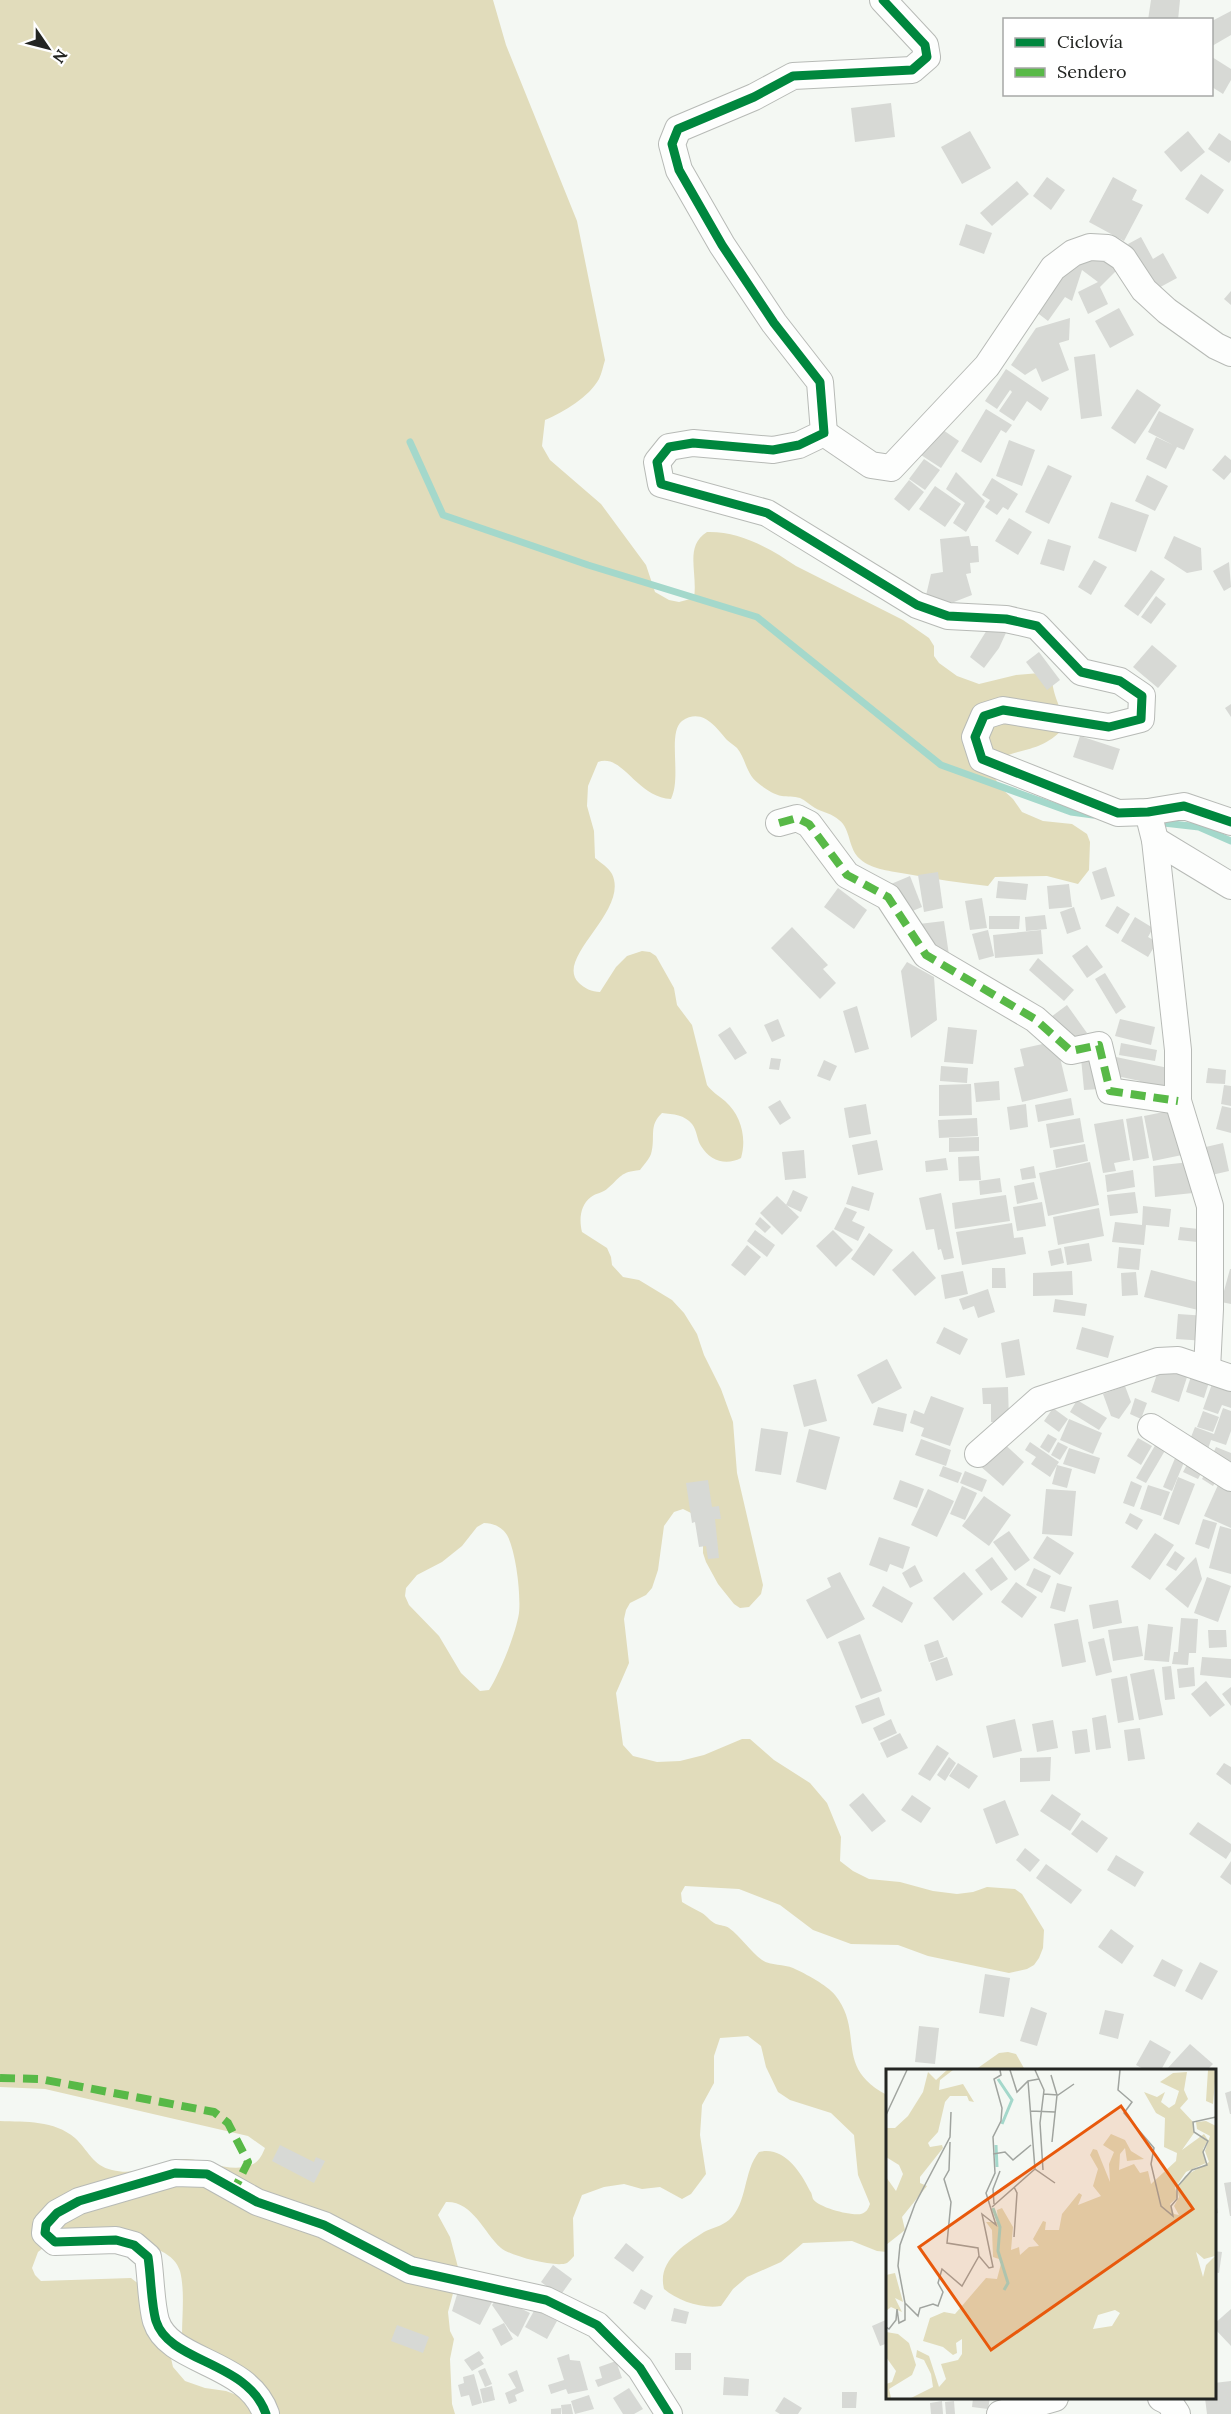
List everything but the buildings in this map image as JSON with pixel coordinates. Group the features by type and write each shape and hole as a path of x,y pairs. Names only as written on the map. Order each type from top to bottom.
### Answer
{"street":[{"path":"824,433 820,382 774,323 722,245 679,170 672,144 678,129 754,97 793,76 912,70 927,57 925,45 883,0"},
{"path":"824,433 871,465 891,468 987,366 1053,268 1073,253 1090,247 1108,248 1123,258 1144,290 1167,311 1216,346 1231,352"},
{"path":"824,433 799,445 773,450 693,443 669,447 657,462 661,484 767,513 917,605 948,616 1006,619 1037,626 1081,672 1120,681 1142,696 1141,719 1109,727 1003,710 984,716 975,738 982,759 1118,813 1148,812 1184,806 1231,822"},
{"path":"1148,812 1155,840 1178,1050 1178,1101 1210,1206 1210,1309 1207,1368"},
{"path":"779,823 797,818 809,824 848,875 888,897 926,955 1035,1019 1071,1051 1099,1045 1110,1091 1178,1101"},
{"path":"1155,840 1231,886"},
{"path":"978,1454 1039,1400 1158,1361 1178,1360 1231,1378"},
{"path":"1151,1427 1231,1478"},
{"path":"266,2414 249,2387 231,2373 181,2349 167,2339 156,2322 148,2257 134,2246 116,2240 55,2242 45,2233 46,2225 57,2213 79,2201 175,2173 207,2174 257,2202 324,2225 411,2270 546,2300 597,2325 640,2368 669,2414"},
{"path":"1000,2414 1049,2399"},
{"path":"1164,2399 1177,2414"}],"shaded area":[{"path":"0,0 493,0 506,45 577,221 605,360 595,386 583,398 545,420 542,446 550,460 601,504 646,565 655,592 669,600 679,602 694,598 693,561 700,538 707,532 731,534 765,547 796,566 903,620 929,638 934,646 934,656 939,663 957,676 979,684 1016,675 1040,673 1052,681 1061,716 1061,731 1046,743 999,759 993,775 1022,812 1043,821 1072,824 1087,834 1090,842 1089,870 1078,884 1047,876 995,877 988,886 917,876 870,866 856,855 846,828 837,818 800,798 779,795 763,787 751,775 737,748 708,720 696,716 689,717 682,721 676,735 675,779 671,799 648,791 615,764 607,761 598,762 588,786 587,806 594,831 595,858 612,874 615,888 611,903 603,918 576,961 574,973 583,987 600,992 616,967 627,956 642,951 656,956 674,988 677,1005 692,1025 707,1085 731,1107 739,1120 743,1135 741,1158 730,1162 719,1161 705,1151 694,1126 689,1121 662,1113 655,1122 651,1154 640,1170 625,1174 606,1190 591,1197 587,1200 581,1213 582,1232 607,1248 612,1265 623,1277 639,1280 672,1300 684,1313 697,1334 733,1422 737,1473 763,1585 761,1594 749,1607 740,1608 734,1604 718,1584 706,1562 703,1553 703,1537 691,1513 683,1509 674,1512 664,1526 658,1570 652,1588 646,1595 630,1603 624,1619 629,1663 616,1693 623,1745 633,1756 657,1762 680,1761 704,1755 742,1739 750,1739 774,1760 810,1783 827,1803 841,1837 840,1861 853,1871 869,1879 900,1882 933,1891 957,1894 987,1887 1015,1889 1022,1894 1044,1930 1043,1948 1034,1965 1009,1973 928,1956 898,1945 851,1944 813,1930 780,1905 739,1889 685,1886 681,1893 682,1902 714,1923 729,1928 762,1960 793,1968 822,1984 835,1995 844,2009 855,2061 860,2073 870,2084 886,2094 886,2252 877,2251 852,2241 803,2243 781,2262 747,2277 733,2289 721,2306 691,2303 664,2289 664,2270 674,2255 688,2242 726,2222 735,2213 743,2196 750,2168 759,2152 768,2151 783,2156 796,2168 813,2199 822,2205 843,2213 861,2214 868,2209 870,2204 858,2175 854,2135 831,2113 790,2100 778,2092 766,2067 761,2046 748,2036 720,2038 714,2056 714,2083 702,2105 700,2135 706,2174 691,2194 682,2199 660,2187 642,2189 624,2184 604,2187 582,2195 573,2218 574,2256 567,2263 561,2264 533,2260 506,2251 471,2212 455,2203 446,2202 438,2215 450,2237 459,2271 448,2312 450,2331 454,2339 450,2359 452,2404 455,2414 279,2414 265,2386 250,2380 182,2336 182,2287 180,2271 173,2260 162,2251 128,2240 61,2234 38,2252 32,2268 41,2281 131,2278 149,2292 167,2341 173,2367 185,2381 242,2397 256,2414 0,2414 0,2121 39,2123 58,2128 75,2138 100,2165 122,2172 131,2172 184,2159 226,2167 242,2167 256,2162 265,2148 248,2136 45,2089 0,2087","holes":["484,1523 497,1526 507,1535 513,1551 517,1573 519,1613 515,1631 498,1674 489,1690 480,1691 461,1673 439,1636 409,1605 405,1596 406,1588 417,1575 442,1562 462,1546 477,1527"]},
{"path":"999,2053 1016,2054 1024,2069 976,2069"}],"waterway":[{"path":"410,442 443,515 588,565 757,617 941,765 1071,812 1093,815"},
{"path":"1155,822 1199,827 1231,841"}],"marked path":[{"path":"779,823 797,818 809,824 847,875 888,897 926,955 1035,1019 1071,1051 1099,1045 1110,1091 1178,1101"},
{"path":"0,2078 40,2079 214,2112 228,2123 248,2162 235,2188"}],"cycle path":[{"path":"883,0 925,45 927,57 912,70 793,76 754,97 678,129 672,144 679,170 722,245 774,323 820,382 824,433 799,445 773,450 693,443 669,447 657,462 661,484 767,513 917,605 948,616 1006,619 1037,626 1081,672 1120,681 1142,696 1141,719 1109,727 1003,710 984,716 975,737 982,759 1118,813 1148,812 1184,806 1231,822"},
{"path":"266,2414 257,2397 243,2383 227,2372 176,2346 164,2335 154,2314 148,2257 134,2245 116,2240 55,2242 45,2233 46,2225 57,2213 79,2201 175,2173 207,2174 257,2202 324,2225 410,2270 546,2300 597,2325 640,2368 669,2414"}]}
